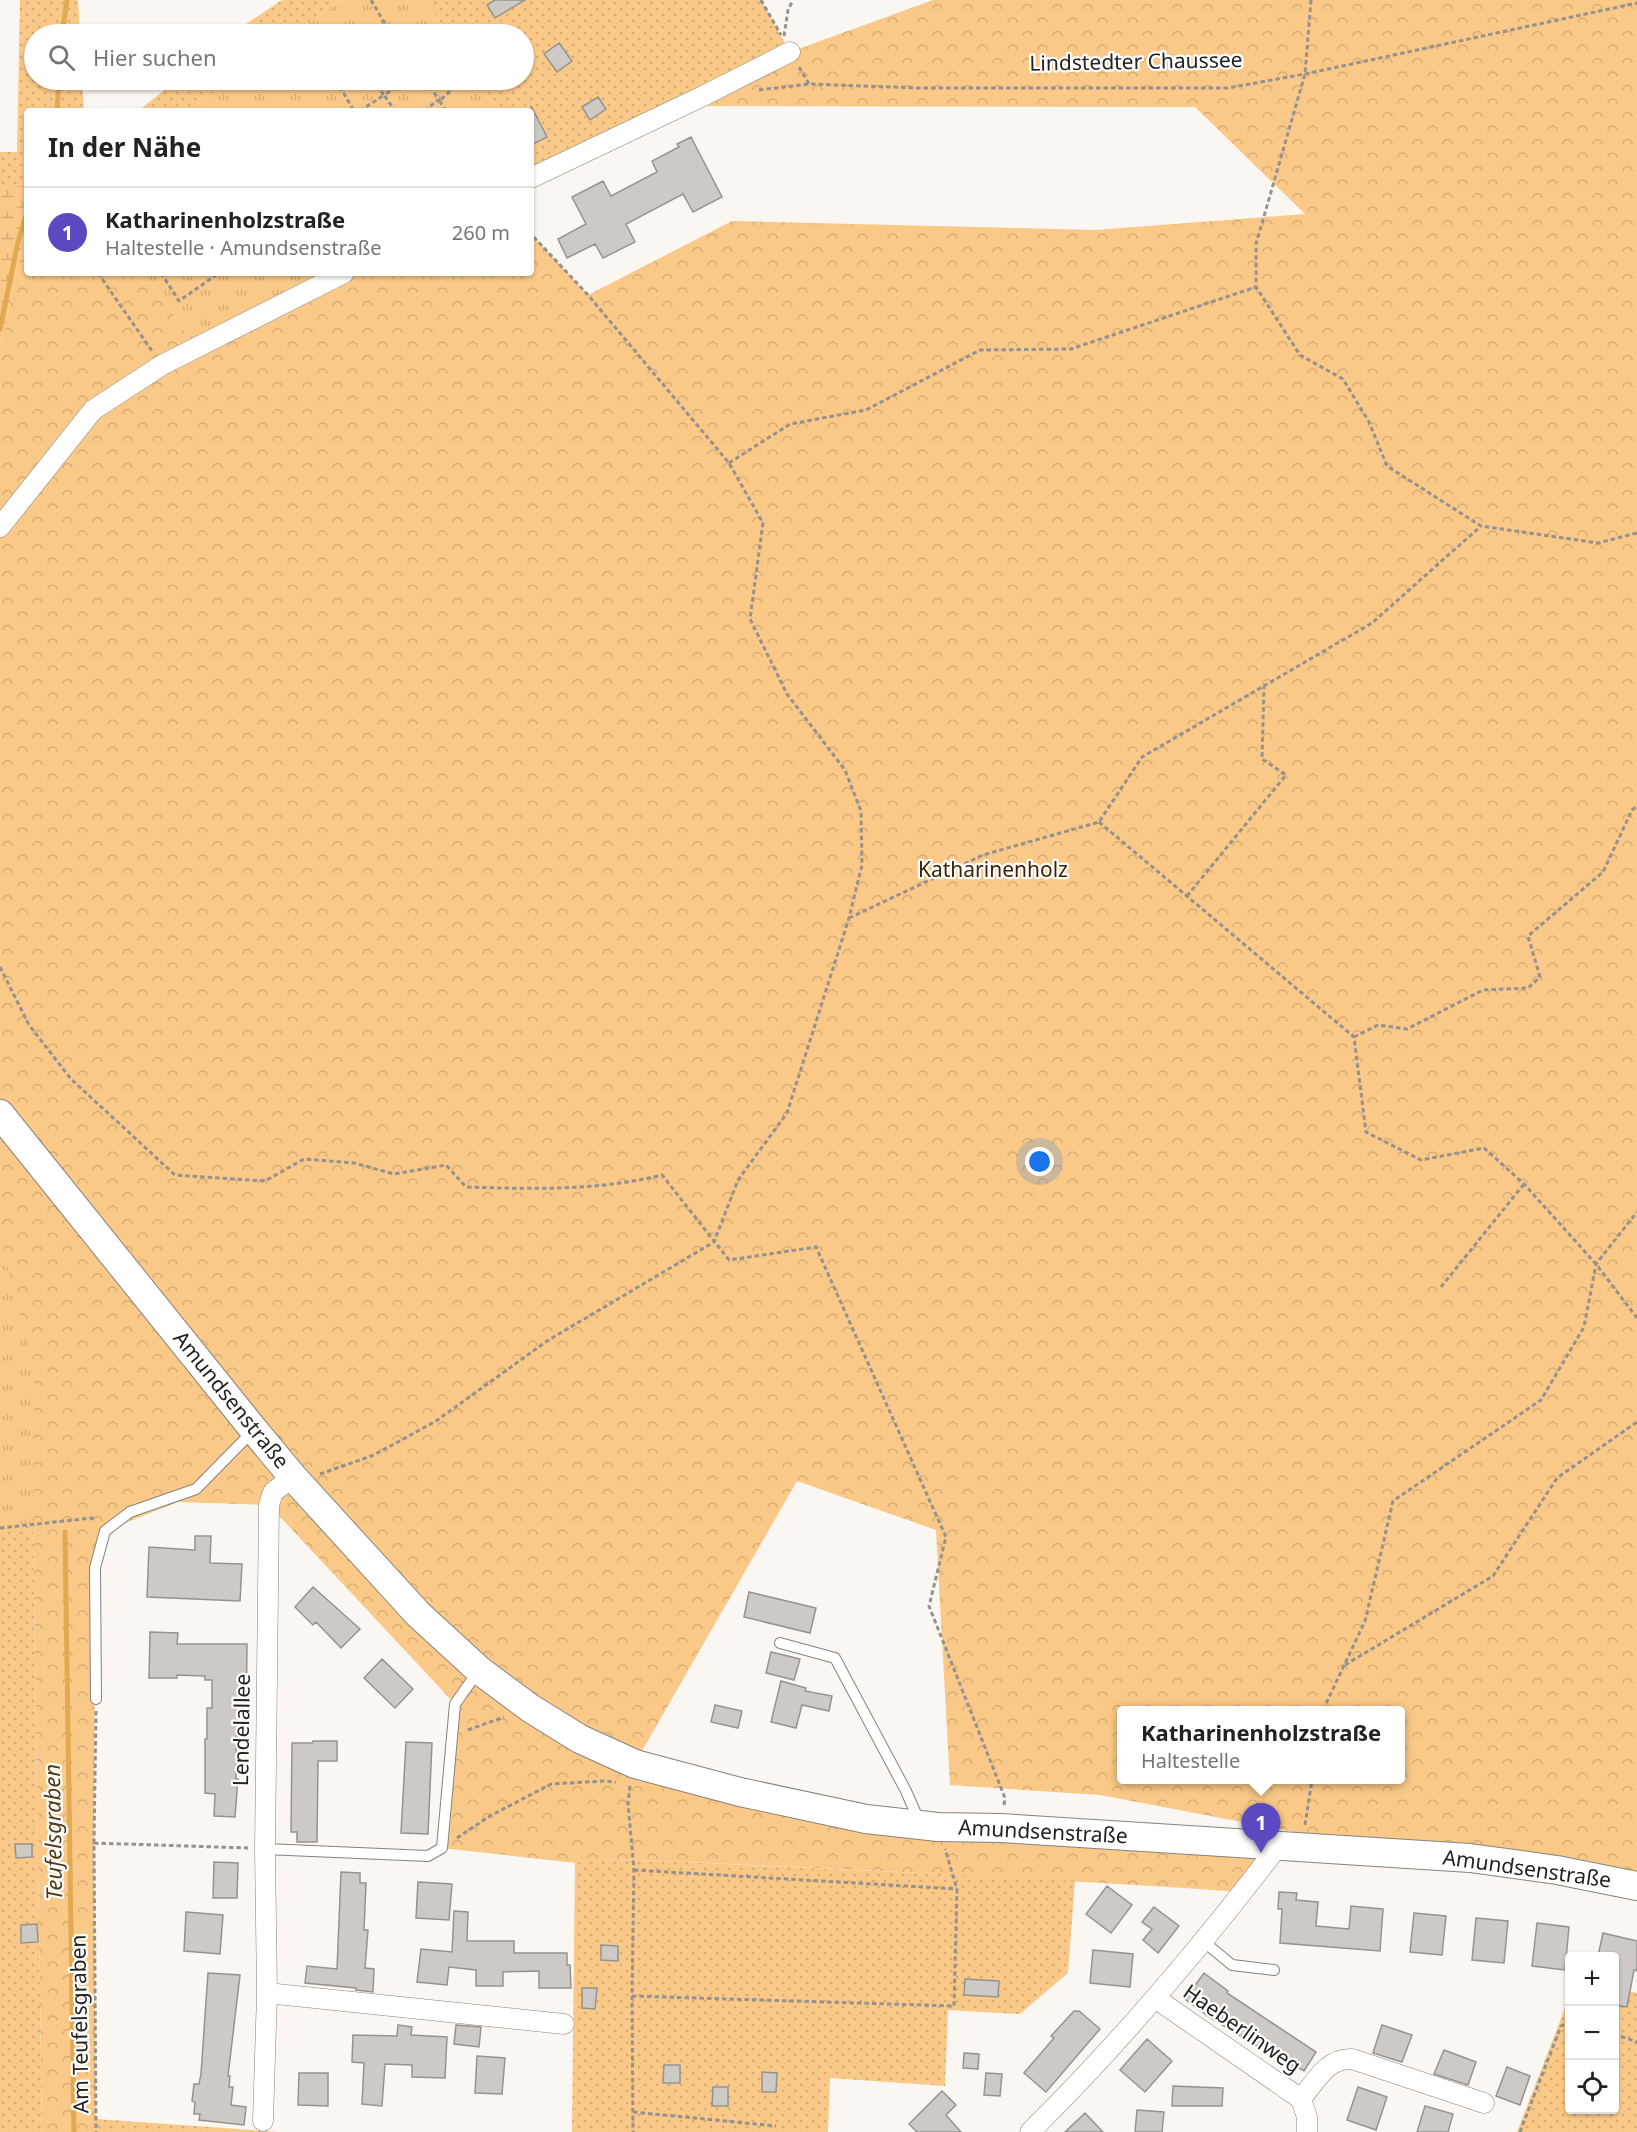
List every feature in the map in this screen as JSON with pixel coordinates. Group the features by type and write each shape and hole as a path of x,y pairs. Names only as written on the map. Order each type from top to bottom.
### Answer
{"street":[{"path":"534,177 701,97 787,45"},
{"path":"0,528 93,410 162,365 338,276"},
{"name":"Amundsenstraße","path":"0,1114 254,1430 296,1480 418,1614 479,1670 530,1708 632,1774 740,1791 855,1816 929,1826 1001,1828 1470,1858 1557,1870 1637,1886"},
{"name":"Lendelallee","path":"263,2121 267,1994 265,1849 269,1505 273,1492 296,1480"},
{"path":"1030,2132 1076,2086 1290,1846"},
{"path":"267,1994 564,2024"},
{"name":"Haeberlinweg","path":"1155,1998 1301,2099 1307,2117 1307,2132"},
{"name":"Haeberlinweg","path":"1301,2099 1330,2063 1340,2058 1352,2059 1484,2103"}],"lane":[{"path":"96,1699 95,1568 105,1532 130,1512 196,1489 254,1430"},
{"path":"780,1644 835,1658 912,1801 929,1826"},
{"path":"265,1849 428,1856 442,1848 455,1704 479,1670"},
{"path":"1203,1941 1232,1965 1274,1970"}],"path":[{"path":"371,0 385,24"},
{"path":"761,0 787,45"},
{"path":"787,45 788,10 793,0"},
{"path":"1311,0 1305,74 1256,244 1256,287 1300,355 1343,379 1369,422 1388,466 1481,526 1598,543 1637,533"},
{"name":"Lindstedter Chaussee","path":"755,91 809,84 919,88 1228,88 1305,74 1637,3"},
{"path":"342,90 352,108"},
{"path":"380,90 392,108"},
{"path":"364,108 392,90"},
{"path":"432,90 444,108"},
{"path":"430,108 448,95 450,90"},
{"path":"296,1480 374,1455 436,1421 547,1341 714,1242 738,1180 787,1113 849,918 862,865 861,811 845,770 787,694 750,619 763,523 729,463 588,295 534,237"},
{"path":"100,276 162,365"},
{"path":"163,276 179,301 215,276"},
{"path":"729,463 790,424 866,410 980,350 1071,349 1256,287"},
{"path":"849,918 983,855 1100,822 1142,757 1372,623 1481,526"},
{"path":"1187,896 1286,776 1262,759 1264,686"},
{"path":"1354,1036 1378,1025 1407,1029 1483,990 1528,988 1540,977 1528,936 1603,872 1632,810 1637,806"},
{"path":"1100,822 1354,1036 1366,1132 1421,1160 1484,1148 1524,1184 1596,1264 1637,1318"},
{"path":"0,967 29,1025 71,1079 175,1175 265,1181 304,1159 354,1163 394,1174 446,1165 466,1187 586,1188 629,1183 662,1175 729,1260 816,1247 946,1537 929,1606 1005,1798 1001,1828"},
{"path":"1441,1287 1524,1184"},
{"path":"1325,1706 1365,1621 1393,1501 1540,1400 1584,1327 1596,1264 1637,1212"},
{"path":"1343,1666 1493,1576 1557,1478 1637,1422"},
{"path":"0,1528 92,1518"},
{"name":"Am Teufelsgraben","path":"96,1699 94,1843 96,2132"},
{"path":"452,1736 530,1708"},
{"path":"442,1848 490,1816 551,1784 604,1781 632,1774 628,1804 634,1869 633,2132"},
{"path":"1290,1846 1310,1784"},
{"path":"632,1996 954,2006 957,1889 929,1826"},
{"path":"94,1843 265,1849"},
{"path":"634,1869 957,1889"},
{"path":"1520,2132 1561,2026 1565,2024"},
{"path":"1619,2036 1637,2042"},
{"path":"633,2112 777,2126"}],"green space":[{"path":"20,0 78,0 79,24 24,24 24,90 83,90 84,108 24,108 24,186 0,186 0,152 17,152"},
{"path":"282,0 341,0 307,24 246,24"},
{"path":"341,0 425,0 441,24 307,24"},
{"path":"425,0 761,0 790,52 539,175 534,168 534,108 495,108 483,90 534,90 534,24 441,24"},
{"name":"Katharinenholz","path":"933,0 1637,0 1637,1872 1299,1833 1100,1795 950,1785 936,1530 797,1481 635,1763 866,1819 1279,1845 1255,1893 695,1862 615,1859 576,1863 442,1848 455,1704 269,1505 178,1502 105,1531 95,1568 96,2132 42,2132 33,1524 24,1511 0,1509 0,350 24,238 24,276 146,276 196,347 338,276 534,276 534,237 588,295 732,221 1095,230 1305,214 1195,107 684,106 790,52"},
{"path":"164,90 218,90 192,108 142,108"},
{"path":"218,90 483,90 495,108 192,108"},
{"path":"0,186 24,186 24,238 0,350"},
{"path":"146,276 338,276 196,347"},
{"path":"0,1238 34,1370 33,1524 0,1528"},
{"path":"33,1524 42,2132 0,2132 0,1528"},
{"path":"615,1859 1075,1880 1068,1973 1020,2014 948,2010 945,2086 830,2078 828,2132 572,2132 575,1862"},
{"path":"1619,1989 1637,1993 1637,2132 1517,2132 1565,2008 1565,2114 1619,2114"},
{"path":"96,2119 279,2132 96,2132"}],"building":[{"path":"495,0 525,0 495,18 487,5"},
{"path":"559,43 572,61 557,72 544,54"},
{"path":"598,97 606,109 590,120 582,107"},
{"path":"534,112 547,137 534,144"},
{"path":"691,137 722,197 693,212 683,194 626,224 635,242 603,258 595,244 567,258 558,239 586,224 572,197 603,181 611,196 657,172 652,161 679,147 677,144"},
{"path":"195,1536 211,1536 210,1563 242,1564 240,1601 147,1597 149,1547 195,1550"},
{"path":"313,1587 360,1629 341,1648 316,1622 313,1625 295,1607"},
{"path":"749,1592 816,1608 810,1633 744,1617"},
{"path":"150,1632 178,1633 177,1644 247,1644 246,1723 238,1723 238,1736 236,1736 236,1779 238,1779 235,1817 214,1816 215,1794 205,1793 205,1739 207,1739 207,1708 212,1708 212,1680 205,1680 205,1676 177,1675 177,1678 149,1678"},
{"path":"771,1652 800,1659 794,1680 766,1673"},
{"path":"382,1659 413,1689 395,1708 364,1678"},
{"path":"781,1681 806,1688 805,1691 832,1696 829,1711 802,1705 796,1728 771,1722"},
{"path":"715,1705 742,1711 738,1728 711,1722"},
{"path":"313,1741 337,1741 337,1761 318,1761 317,1842 297,1842 297,1832 291,1832 292,1743 312,1743"},
{"path":"406,1742 432,1743 428,1834 401,1833"},
{"path":"15,1844 32,1844 32,1857 16,1858"},
{"path":"214,1862 238,1863 237,1898 213,1898"},
{"path":"341,1872 360,1873 360,1883 366,1883 364,1930 368,1930 365,1968 374,1969 373,1992 305,1983 307,1966 337,1969"},
{"path":"418,1882 452,1884 449,1920 416,1918"},
{"path":"1107,1886 1132,1905 1111,1933 1086,1914"},
{"path":"1279,1892 1297,1893 1296,1900 1318,1902 1316,1926 1349,1929 1351,1906 1383,1909 1380,1951 1280,1943 1282,1909 1278,1909"},
{"path":"1154,1907 1179,1926 1158,1953 1143,1940 1152,1929 1142,1922"},
{"path":"454,1911 468,1912 467,1941 514,1941 514,1953 567,1953 571,1988 539,1988 539,1971 503,1972 503,1986 476,1986 476,1970 449,1967 447,1985 417,1982 421,1949 452,1952"},
{"path":"186,1912 223,1915 220,1954 184,1951"},
{"path":"1414,1913 1446,1916 1442,1955 1410,1952"},
{"path":"1476,1918 1508,1921 1504,1963 1472,1960"},
{"path":"1537,1923 1569,1927 1565,1970 1532,1966"},
{"path":"37,1924 38,1942 21,1943 21,1925"},
{"path":"1603,1933 1637,1941 1637,1971 1634,1970 1627,2007 1619,2006 1619,1952 1599,1952"},
{"path":"601,1945 618,1946 618,1961 601,1960"},
{"path":"1093,1950 1133,1954 1130,1987 1090,1983"},
{"path":"208,1973 240,1975 228,2076 230,2076 229,2087 233,2087 231,2105 246,2107 244,2125 199,2120 200,2114 194,2114 195,2102 192,2101 194,2084 199,2084 201,2074"},
{"path":"1204,1973 1228,1991 1227,1993 1316,2052 1304,2071 1294,2065 1291,2069 1185,1999"},
{"path":"965,1979 999,1981 998,1997 964,1995"},
{"path":"582,1988 597,1988 595,2009 582,2008"},
{"path":"1074,2011 1079,2011 1100,2029 1046,2092 1024,2073 1054,2038 1051,2036"},
{"path":"398,2025 412,2027 411,2035 447,2037 445,2078 412,2077 412,2065 385,2064 382,2106 362,2104 364,2063 352,2062 353,2035 397,2036"},
{"path":"456,2025 481,2027 479,2047 454,2044"},
{"path":"1382,2025 1412,2035 1402,2062 1373,2053"},
{"path":"1147,2039 1172,2061 1145,2092 1120,2070"},
{"path":"1444,2050 1476,2062 1468,2085 1434,2074"},
{"path":"964,2053 979,2054 978,2069 963,2068"},
{"path":"477,2056 505,2058 502,2094 475,2093"},
{"path":"664,2065 680,2065 680,2083 663,2083"},
{"path":"1507,2067 1530,2076 1520,2105 1496,2096"},
{"path":"762,2072 777,2073 776,2092 762,2092"},
{"path":"299,2073 328,2073 328,2106 298,2105"},
{"path":"986,2073 1002,2074 1000,2096 984,2095"},
{"path":"1173,2086 1223,2088 1222,2106 1172,2106"},
{"path":"713,2087 728,2087 728,2106 712,2106"},
{"path":"1358,2087 1387,2097 1376,2130 1347,2120"},
{"path":"942,2091 956,2105 946,2115 961,2132 917,2132 909,2124"},
{"path":"1425,2106 1453,2114 1448,2132 1417,2132"},
{"path":"1137,2110 1164,2112 1162,2132 1135,2132"},
{"path":"1085,2113 1103,2132 1065,2132"}],"waterway":[{"path":"63,24 67,0"},
{"path":"57,108 58,90"},
{"path":"0,329 24,222"},
{"name":"Teufelsgraben","path":"65,1532 74,2132"}],"place":[{"name":"Katharinenholzstraße","path":"1261,1853"}]}
